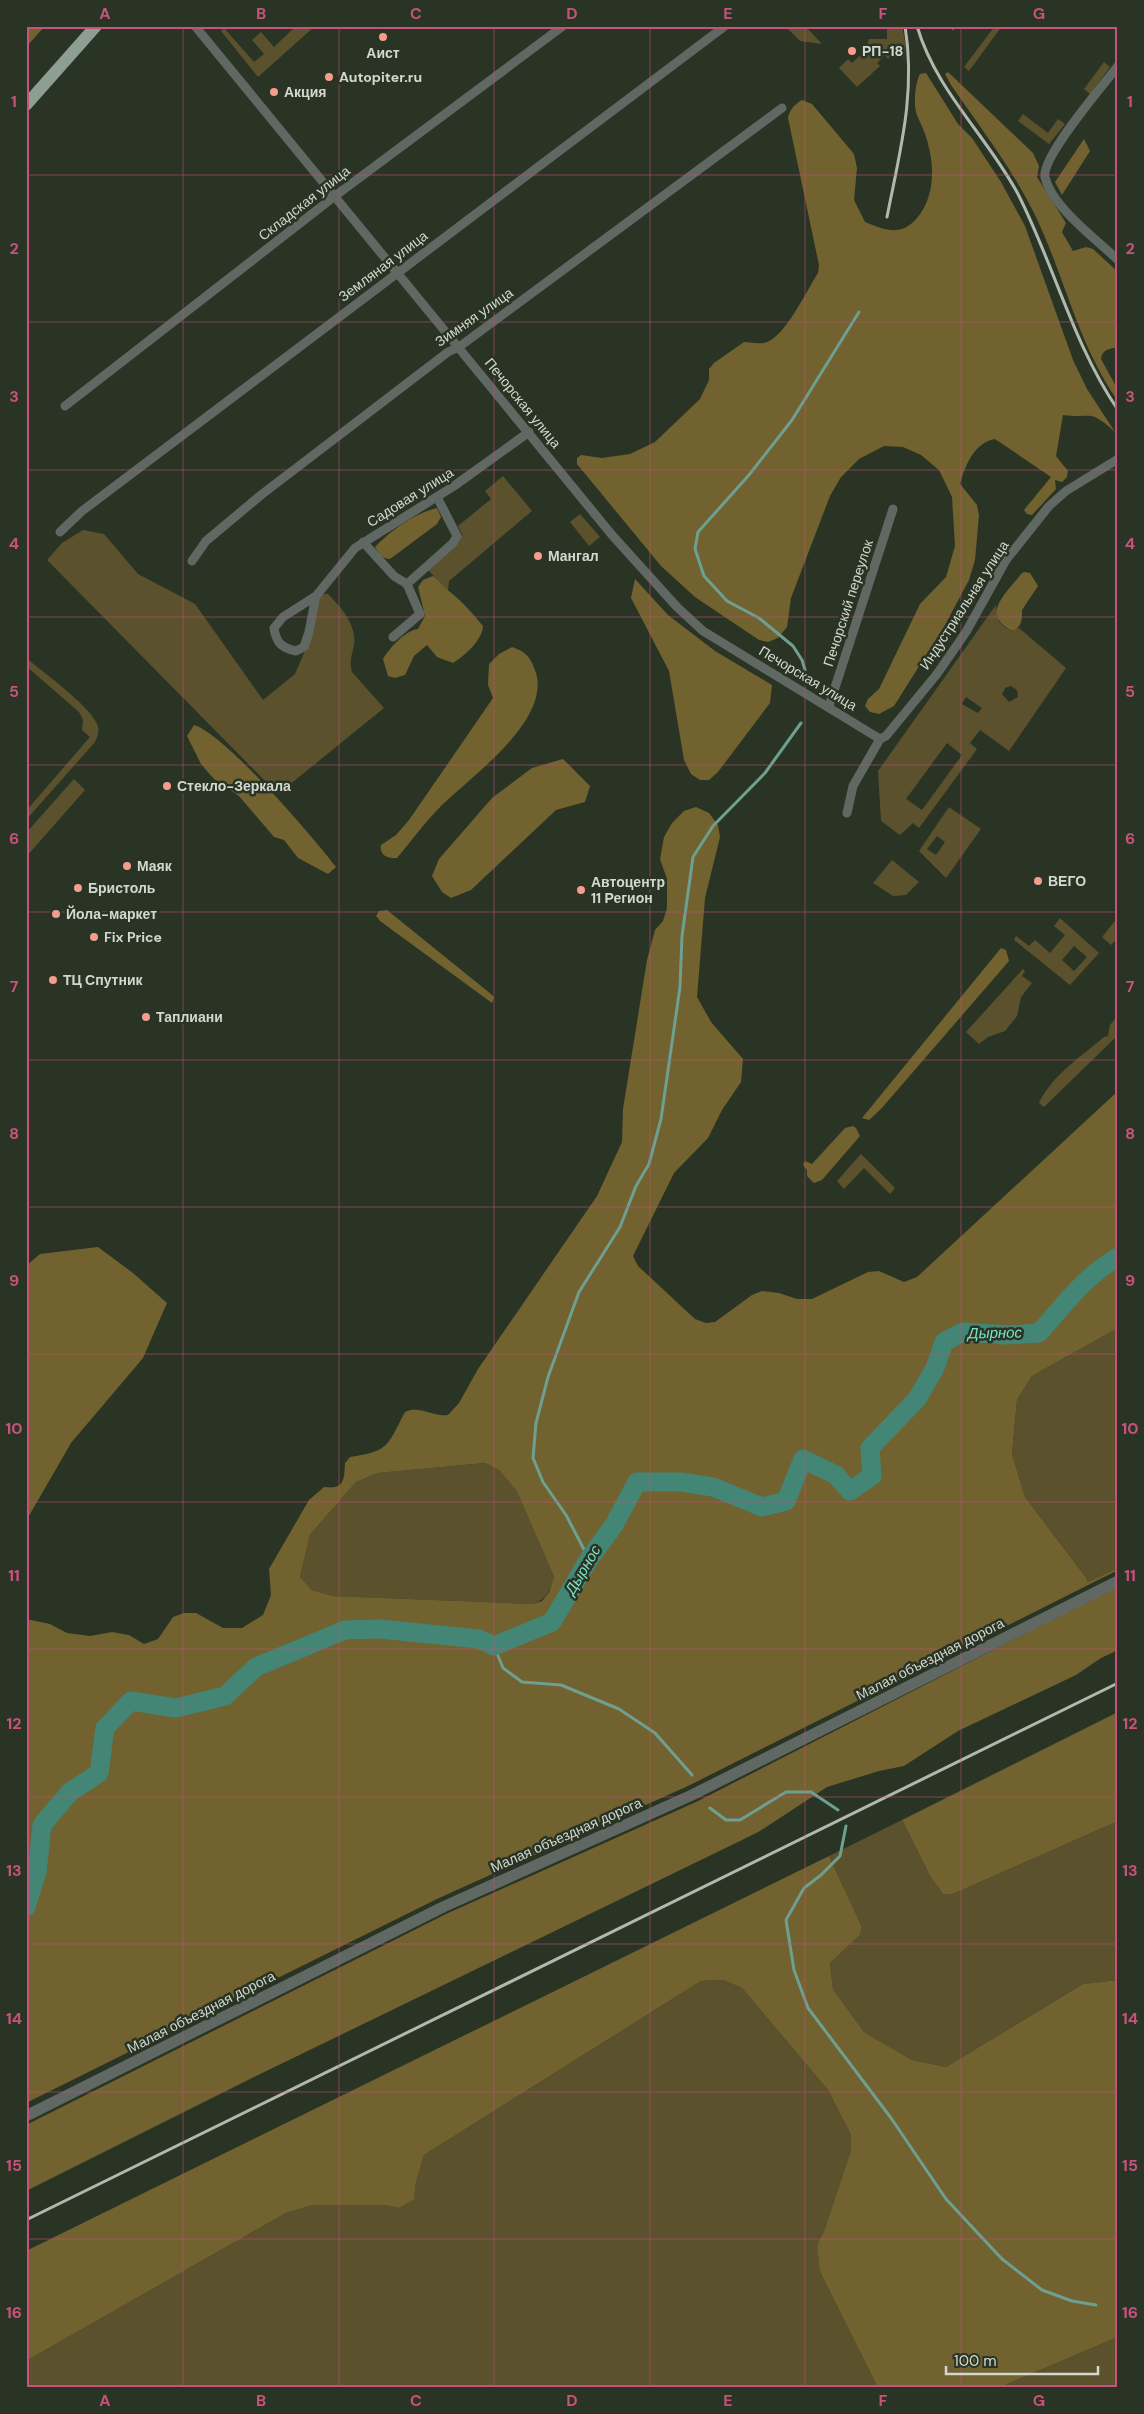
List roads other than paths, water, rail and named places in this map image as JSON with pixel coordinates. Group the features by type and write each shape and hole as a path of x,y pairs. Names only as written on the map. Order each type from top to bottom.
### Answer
{"main road":[{"path":"26,105 96,26"}],"street":[{"name":"Печорская улица","path":"195,26 612,534 659,588 703,631 883,738"},
{"name":"Складская улица","path":"65,406 335,196 563,26"},
{"name":"Земляная улица","path":"60,532 82,511 725,26"},
{"path":"1118,66 1050,155 1044,175 1053,194 1072,217 1118,260"},
{"name":"Зимняя улица","path":"192,561 206,541 261,495 448,352 459,347 782,108"},
{"name":"Садовая улица","path":"316,596 304,647 296,651 281,645 276,639 274,628 283,617 316,596 355,548 437,497 529,432"},
{"name":"Индустриальная улица","path":"883,738 937,674 966,632 1006,560 1049,506 1066,491 1118,459"},
{"path":"407,584 453,543 457,536 437,497"},
{"name":"Печорский переулок","path":"829,706 894,509"},
{"path":"363,542 394,576 407,584 420,614 393,637"},
{"path":"847,813 853,786 883,738"},
{"name":"Малая объездная дорога","path":"26,2116 443,1907 692,1795 1118,1581"}],"waterway":[{"path":"805,670 802,660 793,646 759,618 727,601 704,576 695,549 698,532 749,475 792,420 859,312"},
{"path":"589,1559 566,1515 543,1482 533,1458 536,1423 548,1377 579,1292 620,1227 636,1186 649,1164 661,1119 680,987 682,936 693,857 713,826 765,773 801,723"},
{"name":"Дырнос","path":"26,1907 37,1872 42,1825 70,1792 99,1773 105,1728 131,1701 176,1708 225,1696 256,1667 345,1630 380,1629 479,1639 494,1646 552,1622 589,1559 614,1525 637,1482 681,1482 713,1487 762,1507 786,1501 803,1459 836,1475 850,1491 872,1476 870,1448 917,1399 935,1368 944,1342 963,1332 1007,1335 1039,1333 1085,1282 1106,1264 1118,1257"},
{"path":"494,1646 503,1668 522,1682 561,1685 619,1709 655,1733 692,1775"},
{"path":"710,1808 726,1820 740,1820 786,1792 811,1792 838,1810"},
{"path":"846,1826 840,1856 821,1875 804,1888 786,1920 794,1970 808,2008 891,2118 946,2199 1002,2259 1042,2290 1072,2301 1096,2305"}],"railway":[{"path":"887,217 908,98 909,75 905,26"},
{"path":"917,26 936,72 992,152 1018,194 1088,358 1118,410"},
{"path":"26,2220 1118,1683"}],"place":[{"name":"Аист","path":"383,37"},
{"name":"РП-18","path":"852,51"},
{"name":"Autopiter.ru","path":"329,77"},
{"name":"Акция","path":"274,92"},
{"name":"Мангал","path":"538,556"},
{"name":"Стекло-Зеркала","path":"167,786"},
{"name":"Маяк","path":"127,866"},
{"name":"ВЕГО","path":"1038,881"},
{"name":"Бристоль","path":"78,888"},
{"name":"Автоцентр 11 Регион","path":"581,890"},
{"name":"Йола-маркет","path":"56,914"},
{"name":"Fix Price","path":"94,937"},
{"name":"ТЦ Спутник","path":"53,980"},
{"name":"Таплиани","path":"146,1017"}]}
